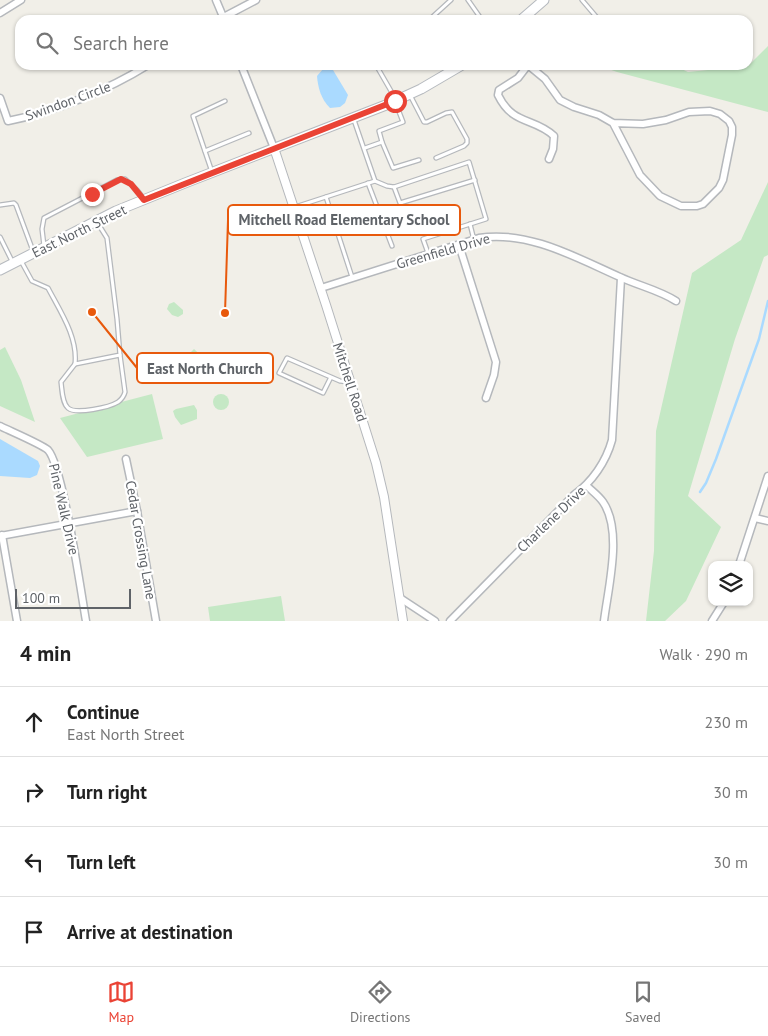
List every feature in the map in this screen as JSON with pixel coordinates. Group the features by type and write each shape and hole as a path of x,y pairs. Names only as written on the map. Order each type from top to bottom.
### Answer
{"main road":[{"path":"527,15 544,0"},
{"name":"East North Street","path":"0,270 97,221 144,200 395,101 451,70"}],"street":[{"path":"0,13 20,0"},
{"path":"216,0 221,15"},
{"path":"229,15 256,0"},
{"name":"Swindon Circle","path":"0,98 8,121 23,118 112,86 139,70"},
{"path":"243,70 274,148"},
{"path":"524,70 518,78 500,90 498,95 510,113 528,123 548,130 554,136 553,149 549,159"},
{"path":"534,70 545,79 560,100 574,107 599,115 613,123 643,124 666,120 689,112 710,111 720,114 729,121 732,127 732,135 723,180 719,188 703,204 697,206 681,206 660,196 640,175 613,123"},
{"name":"Mitchell Road","path":"274,148 295,207 369,439 384,496 403,621"},
{"name":"Greenfield Drive","path":"321,288 458,244 490,236 504,236 524,239 567,254 621,278 665,294 676,301"},
{"path":"458,244 496,362 494,375 486,398"},
{"name":"Charlene Drive","path":"450,621 574,495 587,486 604,460 612,440 621,278"},
{"name":"Pine Walk Drive","path":"0,426 47,450 56,464 69,524 86,621"},
{"name":"Cedar Crossing Lane","path":"126,459 156,621"},
{"path":"740,561 768,476"},
{"path":"587,486 603,502 612,527 613,551 604,621"},
{"path":"17,621 1,536 137,511"},
{"path":"755,518 768,521"},
{"path":"400,598 435,621"},
{"path":"712,621 721,606"}],"lane":[{"path":"434,15 451,0"},
{"path":"468,0 478,15"},
{"path":"582,0 595,15"},
{"path":"379,70 395,101 403,122 378,131 393,168 420,160"},
{"path":"410,94 424,122 452,112 467,139 467,143 464,146 436,158"},
{"path":"212,172 193,116 225,101"},
{"path":"353,118 375,181"},
{"path":"205,151 249,133"},
{"path":"365,148 382,142"},
{"path":"295,207 375,181 387,186 394,186 469,162 486,219 423,239 428,253"},
{"path":"44,248 42,228 44,218 117,180 125,180 137,190 144,200"},
{"path":"394,186 400,203 475,180"},
{"path":"368,183 392,246"},
{"path":"326,197 353,278"},
{"path":"0,205 16,204 34,253"},
{"path":"0,236 32,281 48,288 73,337 76,354 75,364 61,382 65,403 68,408 79,412 118,402 125,392 120,356 118,319 107,238 97,221"},
{"path":"470,224 474,240"},
{"path":"75,364 120,356"},
{"path":"330,377 323,393 279,373 287,358 340,381 350,382"}],"green space":[{"path":"768,46 768,112 611,70 684,70 688,72 753,70 753,61"},
{"path":"768,182 768,255 764,257 735,339 688,496 721,527 686,601 665,621 646,621 654,551 656,431 692,273 741,240"},
{"path":"174,302 183,310 183,314 178,317 172,315 167,309 169,304"},
{"path":"5,347 21,380 35,422 0,406 0,350"},
{"path":"194,349 210,364 194,381 178,365"},
{"path":"152,394 163,439 87,457 60,418"},
{"path":"221,394 229,402 221,410 213,402"},
{"path":"194,405 197,410 197,419 181,425 173,411"},
{"path":"281,596 285,621 210,621 208,607"}],"water":[{"path":"322,70 333,70 348,95 345,103 340,107 330,108 322,97 317,76"},
{"path":"0,439 38,461 40,466 37,475 30,478 0,476"}],"waterway":[{"path":"700,492 716,459 759,339 768,301"}],"place":[{"name":"East North Church","path":"92,312"},
{"name":"Mitchell Road Elementary School","path":"225,313"}],"route":[{"path":"92,194 121,179 131,184 144,200 185,182 395,101"}]}
